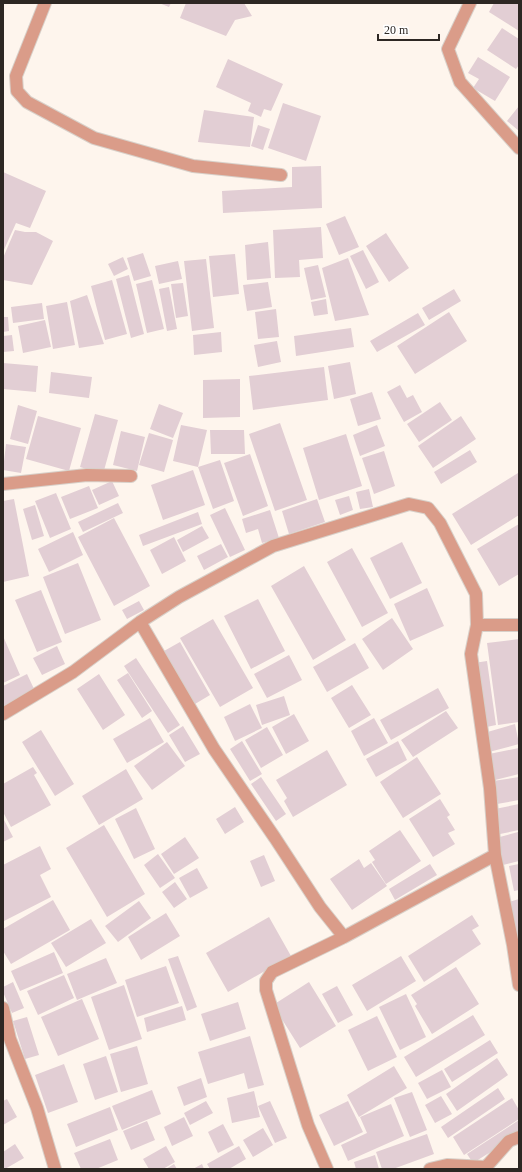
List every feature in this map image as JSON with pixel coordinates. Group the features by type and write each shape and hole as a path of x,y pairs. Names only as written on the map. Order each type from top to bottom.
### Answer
{"street":[{"path":"46,3 16,76 17,91 27,102 94,138 193,166 281,175"},
{"path":"470,3 448,48 460,82 519,148"},
{"path":"3,484 87,475 131,476"},
{"path":"3,714 72,672 140,622 179,597 273,546 410,504 428,508 440,523 476,594 477,625 471,654 490,788 495,855 513,945 519,985"},
{"path":"140,622 214,749 276,838 320,907 344,937"},
{"path":"477,625 519,625"},
{"path":"327,1169 308,1125 266,990 266,981 272,972 344,937 495,855"},
{"path":"3,1008 10,1039 37,1108 55,1169"},
{"path":"430,1169 447,1165 486,1168 509,1141 519,1137"}],"building":[{"path":"159,3 171,3 169,7"},
{"path":"186,3 244,3 252,16 235,20 226,36 180,18"},
{"path":"494,3 519,3 519,31 489,12"},
{"path":"502,28 519,39 519,65 516,69 487,50"},
{"path":"478,57 510,77 495,101 473,88 479,79 468,73"},
{"path":"228,59 283,84 271,111 264,109 261,117 248,111 251,103 216,87"},
{"path":"283,103 321,116 306,161 268,148"},
{"path":"519,106 519,131 507,121"},
{"path":"204,110 254,117 250,147 198,142"},
{"path":"258,125 270,129 263,150 251,146"},
{"path":"321,166 322,208 223,213 222,191 292,187 292,167"},
{"path":"3,172 46,191 30,228 16,223 3,252"},
{"path":"345,216 359,247 339,255 326,224"},
{"path":"321,227 323,258 299,260 300,277 275,278 273,230"},
{"path":"15,230 36,232 53,241 32,285 3,280 3,258"},
{"path":"386,233 409,268 389,282 366,246"},
{"path":"268,242 271,278 247,280 245,245"},
{"path":"363,250 379,282 366,289 350,256"},
{"path":"143,253 151,276 134,281 127,258"},
{"path":"235,254 239,294 213,297 209,256"},
{"path":"123,257 128,269 114,276 108,264"},
{"path":"348,258 369,315 335,321 322,268"},
{"path":"206,259 214,328 192,331 184,261"},
{"path":"178,261 182,279 159,284 155,266"},
{"path":"318,265 326,297 311,300 304,268"},
{"path":"129,275 144,334 131,338 116,279"},
{"path":"112,280 127,334 105,340 91,286"},
{"path":"152,280 164,329 147,333 136,284"},
{"path":"268,282 272,307 247,311 243,285"},
{"path":"183,283 188,316 176,318 171,284"},
{"path":"169,287 177,329 167,331 159,289"},
{"path":"454,289 461,301 429,320 422,308"},
{"path":"87,295 104,344 79,348 70,301"},
{"path":"326,299 328,314 314,316 311,302"},
{"path":"67,302 75,345 53,349 46,306"},
{"path":"42,303 44,319 13,323 11,307"},
{"path":"276,309 279,337 258,339 255,312"},
{"path":"449,312 467,341 415,374 397,346"},
{"path":"418,313 425,325 377,352 370,341"},
{"path":"3,317 8,317 9,331 3,332"},
{"path":"45,320 51,347 23,353 18,326"},
{"path":"351,328 354,347 296,356 294,336"},
{"path":"221,332 222,352 194,355 193,335"},
{"path":"12,335 14,351 3,352 3,336"},
{"path":"277,341 281,362 258,367 254,345"},
{"path":"350,362 356,394 334,399 328,366"},
{"path":"3,363 38,366 36,392 3,389"},
{"path":"324,367 328,400 253,410 249,376"},
{"path":"51,372 92,377 89,398 49,393"},
{"path":"240,379 240,417 203,418 203,380"},
{"path":"400,385 407,398 413,395 422,412 404,422 387,392"},
{"path":"372,392 381,419 358,426 350,399"},
{"path":"440,402 452,420 419,442 407,424"},
{"path":"159,404 183,413 173,438 150,429"},
{"path":"18,405 37,411 28,444 10,439"},
{"path":"95,414 118,420 103,474 80,467"},
{"path":"38,416 81,428 69,471 26,459"},
{"path":"461,416 476,439 433,468 418,446"},
{"path":"280,423 307,500 275,511 249,434"},
{"path":"181,425 207,430 198,467 173,461"},
{"path":"377,425 385,446 360,456 353,435"},
{"path":"210,430 244,430 245,454 211,454"},
{"path":"121,431 145,437 137,471 113,465"},
{"path":"149,433 173,440 164,472 139,465"},
{"path":"346,434 362,486 319,500 303,448"},
{"path":"6,444 26,447 21,473 3,470"},
{"path":"470,450 477,462 441,484 434,472"},
{"path":"384,451 395,486 374,494 362,458"},
{"path":"250,454 268,506 243,516 224,463"},
{"path":"220,460 234,501 213,509 198,467"},
{"path":"193,470 205,505 163,520 151,485"},
{"path":"518,473 519,515 471,545 452,514"},
{"path":"112,481 119,496 99,505 92,490"},
{"path":"89,486 98,508 70,519 61,497"},
{"path":"369,489 373,507 360,509 356,492"},
{"path":"56,493 71,529 50,538 35,501"},
{"path":"349,496 353,510 340,515 335,500"},
{"path":"14,499 29,576 3,582 3,501"},
{"path":"317,499 325,522 289,534 282,511"},
{"path":"118,503 123,513 83,532 78,522"},
{"path":"35,505 44,536 32,540 23,509"},
{"path":"225,508 245,550 230,557 210,515"},
{"path":"270,510 279,538 262,543 258,529 246,533 242,519"},
{"path":"198,512 202,524 143,546 139,535"},
{"path":"114,518 150,586 114,606 78,537"},
{"path":"519,524 519,574 499,586 477,549"},
{"path":"202,526 209,538 183,552 177,540"},
{"path":"73,532 83,555 49,572 38,549"},
{"path":"174,537 186,561 162,574 150,550"},
{"path":"402,542 422,583 390,599 370,558"},
{"path":"221,544 228,557 204,570 197,556"},
{"path":"352,548 388,613 362,627 327,562"},
{"path":"78,563 101,620 65,634 43,577"},
{"path":"304,566 346,640 313,660 271,586"},
{"path":"427,588 444,626 410,641 394,604"},
{"path":"41,590 62,642 37,652 15,600"},
{"path":"258,599 285,651 251,669 224,616"},
{"path":"139,601 144,610 127,619 122,610"},
{"path":"392,618 413,649 383,670 362,639"},
{"path":"213,619 253,688 220,707 180,638"},
{"path":"3,636 20,675 3,683"},
{"path":"519,639 519,722 498,725 487,643"},
{"path":"180,642 210,695 195,704 164,651"},
{"path":"355,643 369,668 327,692 313,667"},
{"path":"57,646 65,664 42,675 33,658"},
{"path":"289,655 302,680 267,698 254,674"},
{"path":"136,658 180,725 168,733 124,666"},
{"path":"487,661 496,725 482,728 474,663"},
{"path":"128,673 152,711 142,718 117,680"},
{"path":"27,674 35,691 3,706 3,686"},
{"path":"99,674 125,715 103,730 77,689"},
{"path":"352,685 371,715 349,728 331,698"},
{"path":"438,688 449,708 391,740 380,720"},
{"path":"284,696 290,715 262,725 256,705"},
{"path":"250,704 262,728 235,741 224,717"},
{"path":"446,711 458,728 413,757 401,740"},
{"path":"294,714 309,741 286,754 272,727"},
{"path":"150,718 164,742 127,763 113,739"},
{"path":"374,718 388,743 364,756 351,731"},
{"path":"515,724 519,744 489,752 484,733"},
{"path":"183,726 200,754 185,762 169,735"},
{"path":"267,727 283,755 261,768 245,740"},
{"path":"41,730 74,784 55,796 22,742"},
{"path":"242,741 262,774 250,781 230,749"},
{"path":"398,741 407,760 376,777 366,759"},
{"path":"167,742 185,766 152,790 134,766"},
{"path":"519,748 519,774 495,780 489,754"},
{"path":"327,750 347,785 293,817 284,801 287,798 276,780"},
{"path":"417,757 441,794 403,818 380,782"},
{"path":"33,767 37,773 34,775 51,805 11,827 3,812 3,784"},
{"path":"126,769 143,799 99,825 82,796"},
{"path":"261,777 286,814 276,821 251,784"},
{"path":"519,777 519,800 497,804 493,781"},
{"path":"440,799 450,815 447,817 455,830 448,833 455,844 433,857 409,819"},
{"path":"519,804 519,830 500,834 495,809"},
{"path":"235,807 244,822 225,834 216,819"},
{"path":"136,808 155,849 134,859 115,819"},
{"path":"3,818 13,837 3,842"},
{"path":"104,825 145,894 107,917 66,848"},
{"path":"400,830 421,861 386,884 372,862 375,860 369,851"},
{"path":"518,832 519,861 503,865 496,838"},
{"path":"185,837 199,858 174,874 161,854"},
{"path":"40,846 51,869 40,875 51,897 4,921 3,865"},
{"path":"158,854 175,878 160,888 144,865"},
{"path":"264,855 275,881 261,887 250,861"},
{"path":"359,859 364,868 371,863 387,886 352,910 330,879"},
{"path":"430,864 437,875 395,900 389,889"},
{"path":"519,864 519,890 514,891 509,866"},
{"path":"197,868 208,888 190,898 179,878"},
{"path":"175,882 187,899 174,908 162,892"},
{"path":"519,899 519,940 518,940 509,902"},
{"path":"53,900 70,930 11,964 3,951 3,929"},
{"path":"139,901 151,918 118,942 105,926"},
{"path":"166,913 180,936 141,960 128,937"},
{"path":"472,915 479,926 472,930 481,944 424,982 408,956"},
{"path":"269,917 291,956 228,992 206,953"},
{"path":"91,919 106,943 66,967 51,943"},
{"path":"54,952 63,973 20,991 11,971"},
{"path":"178,956 197,1007 187,1011 168,959"},
{"path":"401,956 416,981 367,1011 352,985"},
{"path":"106,958 117,983 77,1000 67,974"},
{"path":"166,966 179,1003 137,1017 125,980"},
{"path":"456,967 479,1004 432,1034 415,1006 417,1004 411,995"},
{"path":"64,975 74,998 38,1015 27,991"},
{"path":"13,982 24,1008 12,1013 3,992 3,987"},
{"path":"309,982 336,1026 300,1048 273,1005"},
{"path":"124,985 142,1039 109,1050 91,997"},
{"path":"337,986 353,1015 338,1023 322,994"},
{"path":"406,994 426,1037 400,1050 379,1007"},
{"path":"82,999 99,1039 58,1056 41,1017"},
{"path":"238,1002 246,1029 210,1041 201,1014"},
{"path":"182,1006 186,1020 147,1032 144,1018"},
{"path":"473,1015 485,1035 416,1077 404,1057"},
{"path":"377,1016 397,1057 368,1071 348,1030"},
{"path":"27,1017 39,1055 25,1059 13,1021"},
{"path":"250,1036 264,1085 248,1089 244,1073 208,1084 198,1052"},
{"path":"490,1040 498,1053 452,1082 444,1069"},
{"path":"137,1046 148,1084 121,1092 110,1054"},
{"path":"106,1056 118,1092 95,1100 83,1064"},
{"path":"497,1058 508,1075 457,1111 446,1094"},
{"path":"64,1064 78,1102 48,1113 35,1075"},
{"path":"394,1066 407,1088 359,1117 347,1095"},
{"path":"442,1070 451,1087 427,1099 418,1083"},
{"path":"201,1078 207,1097 184,1106 177,1087"},
{"path":"498,1088 505,1099 448,1138 441,1127"},
{"path":"152,1090 161,1114 122,1130 112,1106"},
{"path":"254,1091 260,1117 232,1123 227,1098"},
{"path":"412,1092 427,1130 410,1137 394,1098"},
{"path":"441,1096 452,1114 435,1123 425,1105"},
{"path":"512,1098 519,1110 519,1119 464,1155 453,1137"},
{"path":"7,1099 17,1117 3,1125 3,1101"},
{"path":"206,1101 213,1113 190,1125 184,1113"},
{"path":"270,1101 287,1138 275,1143 258,1106"},
{"path":"348,1101 363,1132 334,1146 319,1115"},
{"path":"391,1104 404,1136 348,1161 341,1145 367,1133 360,1117"},
{"path":"110,1107 118,1130 76,1147 67,1124"},
{"path":"184,1117 193,1136 172,1146 164,1127"},
{"path":"519,1120 519,1134 473,1163 467,1154"},
{"path":"147,1121 155,1140 131,1150 123,1131"},
{"path":"223,1124 234,1145 218,1153 208,1132"},
{"path":"263,1128 273,1145 253,1157 243,1140"},
{"path":"427,1134 434,1154 393,1169 382,1169 376,1152"},
{"path":"110,1139 118,1160 96,1169 81,1169 74,1153"},
{"path":"15,1144 24,1158 5,1169 3,1166 3,1152"},
{"path":"166,1146 175,1162 163,1169 149,1169 143,1159"},
{"path":"239,1146 246,1159 229,1169 210,1169 207,1164"},
{"path":"375,1155 379,1169 356,1169 354,1162"},
{"path":"174,1164 177,1169 166,1169"},
{"path":"202,1164 204,1169 193,1169"}]}
